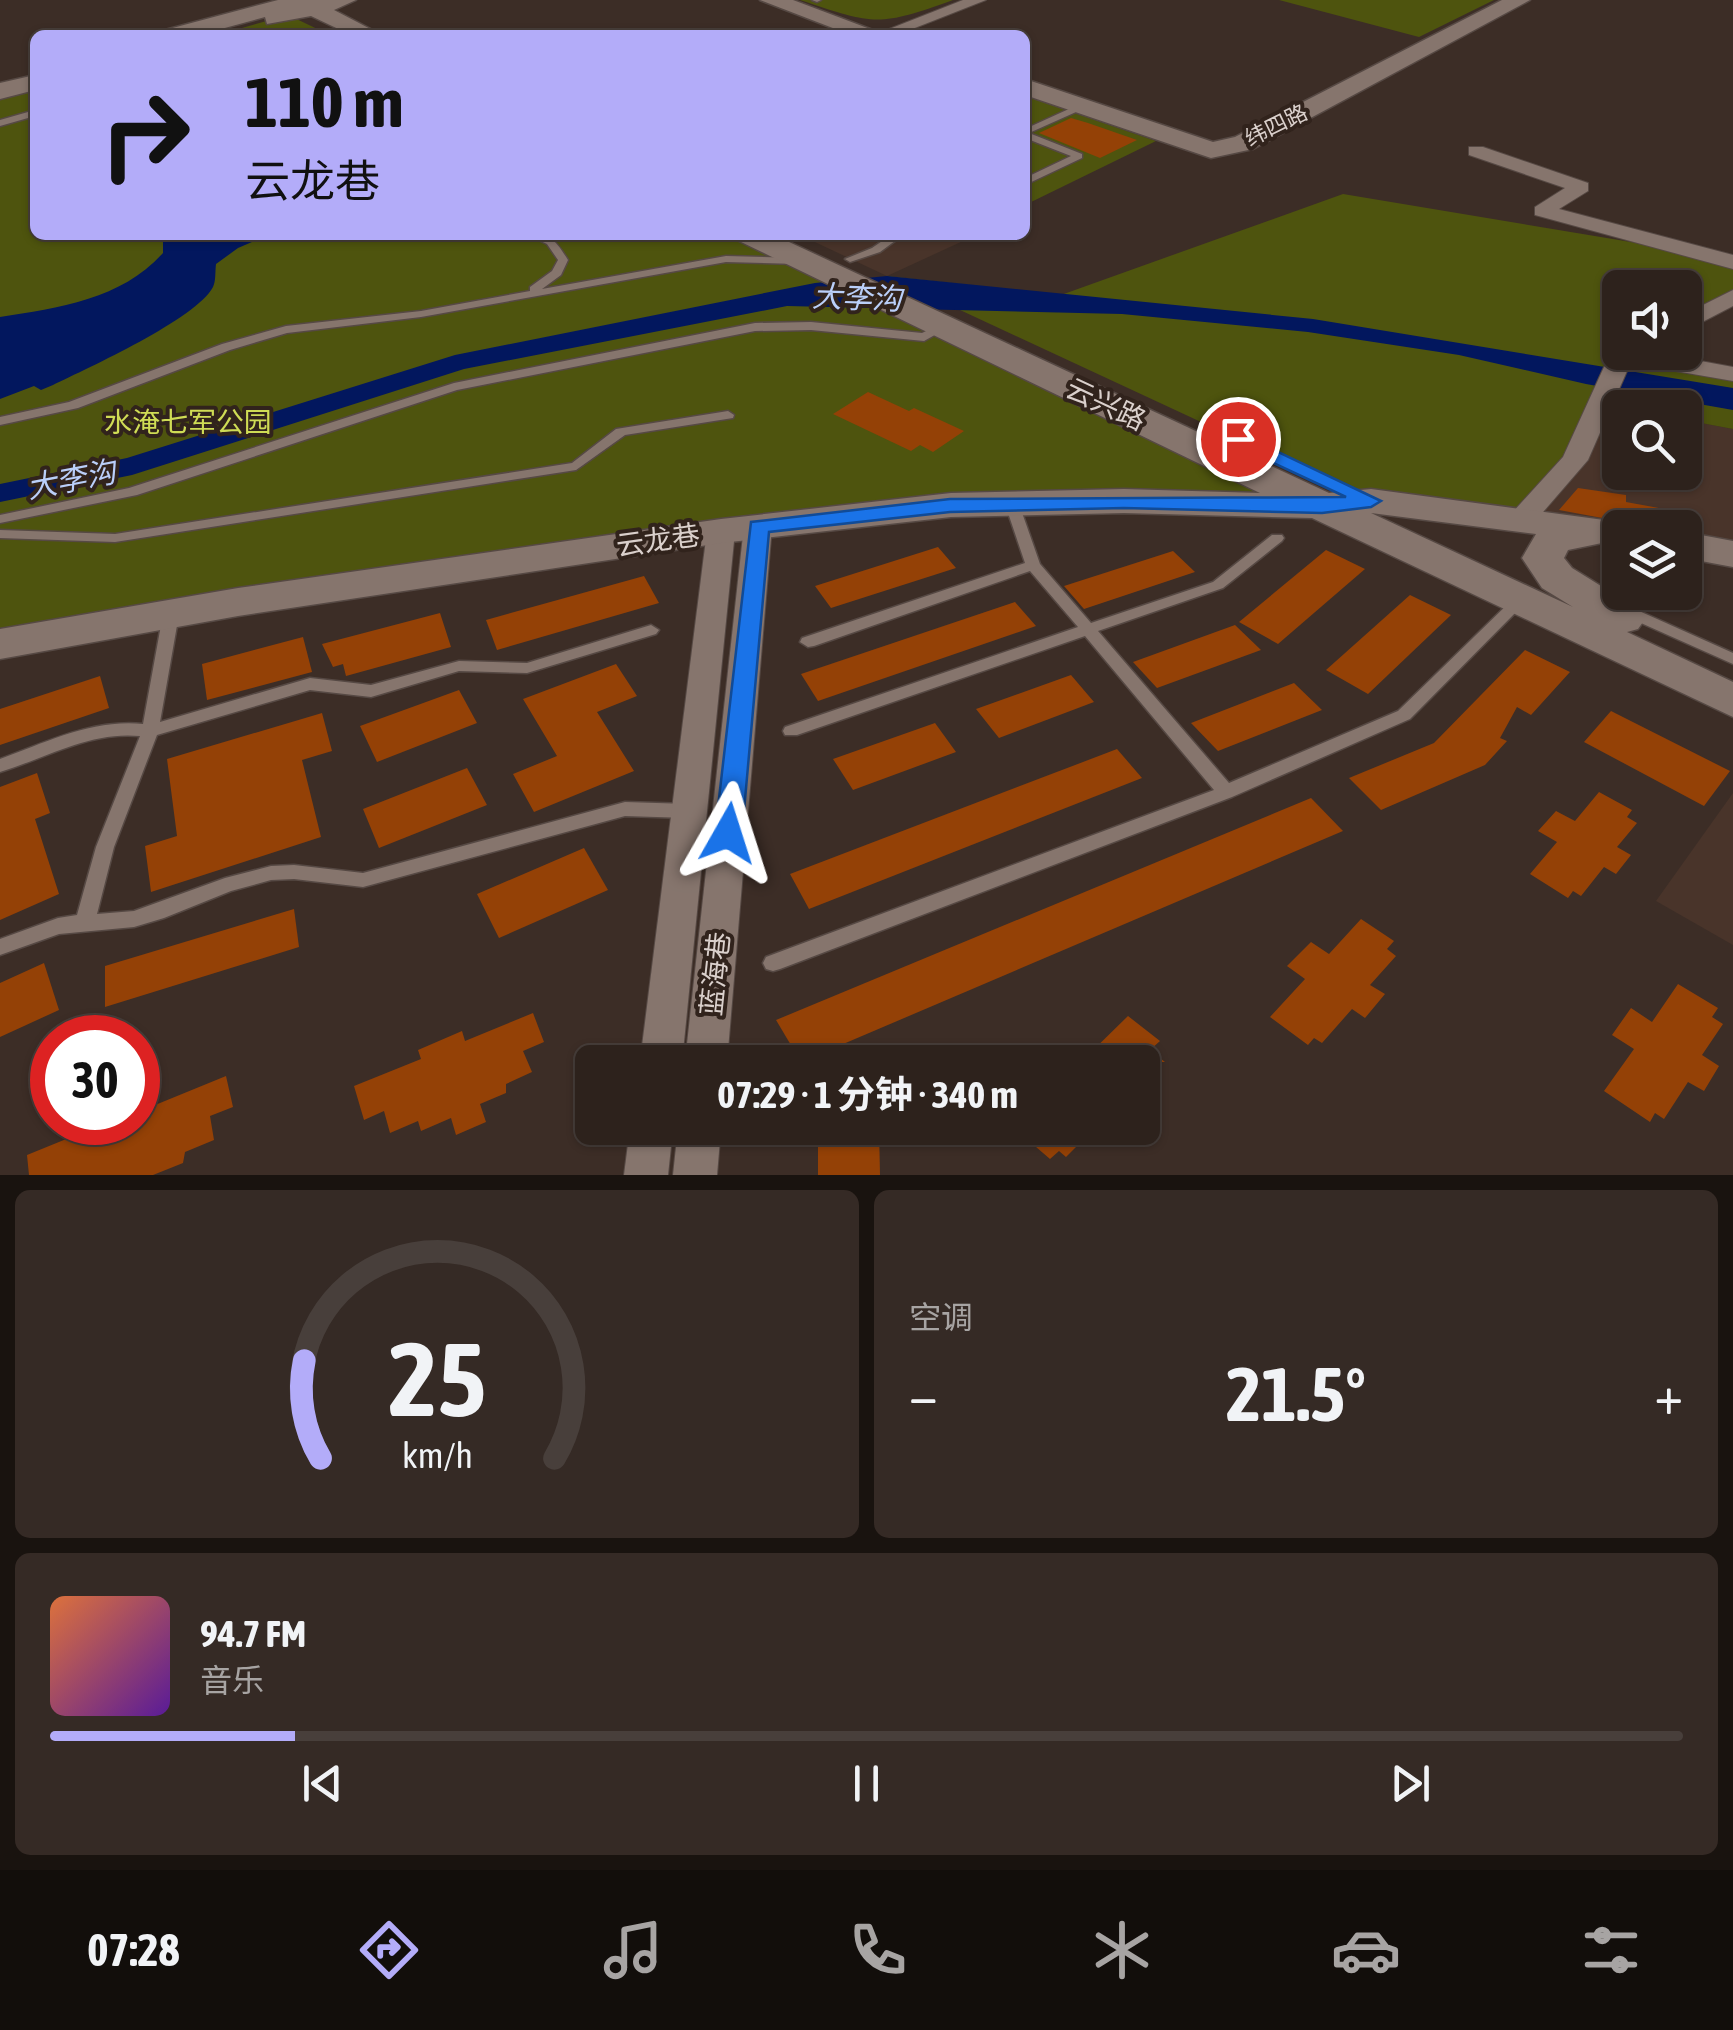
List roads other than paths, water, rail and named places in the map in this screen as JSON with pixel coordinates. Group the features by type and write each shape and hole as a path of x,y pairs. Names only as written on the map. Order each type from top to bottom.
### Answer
{"street":[{"path":"195,30 345,0"},
{"path":"771,0 859,30"},
{"path":"896,30 978,0"},
{"name":"纬四路","path":"1211,150 1221,136 1494,0"},
{"name":"纬四路","path":"1211,150 1243,143 1518,0"},
{"path":"295,7 321,30"},
{"path":"231,30 295,7 357,30"},
{"path":"0,78 30,71"},
{"path":"0,91 30,83"},
{"path":"1030,89 1211,150"},
{"path":"1476,150 1582,187 1542,211 1733,262"},
{"name":"云兴路","path":"767,240 831,259 1199,448 1733,701"},
{"path":"1702,314 1733,297"},
{"name":"云兴路","path":"948,321 1371,501 1733,670"},
{"path":"1702,368 1733,374"},
{"path":"1522,520 1576,460 1615,370"},
{"path":"1193,504 1223,496 1232,484 1231,471 1199,448"},
{"path":"1371,501 1602,531"},
{"name":"云龙巷","path":"0,644 170,614 740,528 950,505 1322,506 1371,501"},
{"name":"蓝海巷","path":"663,1045 679,928 688,811 740,528"},
{"name":"蓝海巷","path":"707,1045 740,528"},
{"path":"1602,533 1552,540 1542,558 1558,578 1623,619"},
{"path":"1702,548 1733,554"},
{"path":"646,1175 650,1145"},
{"path":"695,1175 698,1145"}],"lane":[{"path":"1030,132 1082,106"},
{"path":"0,123 30,115"},
{"path":"1030,136 1079,156 1030,180"},
{"path":"516,296 543,286 563,260 546,240"},
{"path":"0,421 74,405 226,347 286,330 516,296 726,259 831,259 876,250 891,240"},
{"path":"0,519 132,492 454,387 755,327 829,328 924,337 948,321"},
{"path":"0,534 115,538 576,466 620,432 728,415"},
{"path":"1012,504 1033,565 1226,792"},
{"path":"791,731 1218,585 1277,538"},
{"path":"808,642 1033,565"},
{"path":"1558,578 1733,659"},
{"path":"773,963 1226,792 1404,716 1518,601"},
{"path":"85,922 104,847 150,731 170,614"},
{"path":"0,766 89,732 121,728 150,731 310,684 372,691 459,666 527,668 651,630"},
{"path":"0,947 58,926 140,919 269,873 304,871 335,880 363,880 625,809 688,811"}],"water":[{"path":"163,240 256,240 216,264 214,285 203,300 164,328 53,385 41,390 34,386 0,399 0,317 67,305 109,291 147,269 163,253"},
{"name":"大李沟","path":"887,276 1313,319 1602,366 1602,370 1733,388 1733,410 1702,405 1702,390 1620,390 1459,355 1308,332 1122,314 787,306 464,369 132,475 0,502 0,484 127,458 455,355 815,283"}],"park label":[{"name":"水淹七军公园","path":"188,422"}]}
